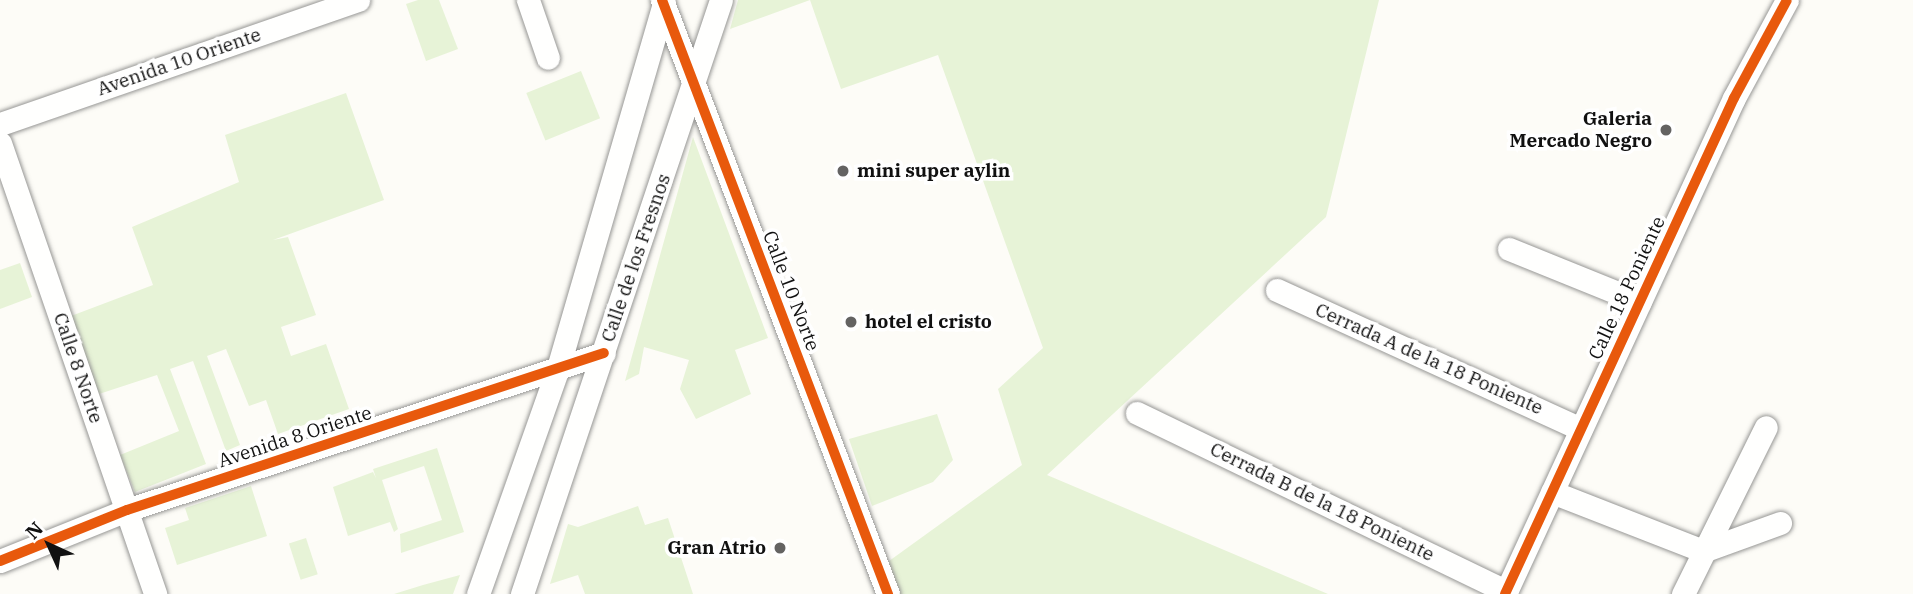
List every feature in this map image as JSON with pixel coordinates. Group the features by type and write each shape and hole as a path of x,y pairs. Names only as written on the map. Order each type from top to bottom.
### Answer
{"street":[{"name":"Avenida 10 Oriente","path":"0,124 358,0"},
{"path":"527,0 548,58"},
{"name":"Calle de los Fresnos","path":"522,594 695,86 721,0"},
{"name":"Calle 18 Poniente","path":"1506,593 1734,98 1787,0"},
{"name":"Calle de los Fresnos","path":"478,594 558,368 663,2"},
{"name":"Calle 10 Norte","path":"663,2 888,594"},
{"name":"Calle 8 Norte","path":"0,143 155,594"},
{"path":"1509,249 1640,302"},
{"name":"Cerrada A de la 18 Poniente","path":"1277,290 1581,429"},
{"name":"Avenida 8 Oriente","path":"0,561 127,510 604,352"},
{"name":"Cerrada B de la 18 Poniente","path":"1137,412 1506,593"},
{"path":"1683,594 1766,427"},
{"path":"1552,492 1703,551 1780,523"}],"green space":[{"path":"418,0 439,0 458,49 426,61 406,4"},
{"path":"738,0 810,0 730,29"},
{"path":"810,0 1379,0 1326,217 1047,475 1328,594 887,594 878,569 1022,465 998,389 1043,348 938,55 841,89"},
{"path":"581,71 600,118 545,140 526,93"},
{"path":"346,93 384,200 273,240 288,237 316,315 281,327 291,356 326,344 349,409 278,434 266,400 249,406 226,349 207,356 240,445 226,451 193,361 170,369 206,464 135,492 120,455 179,431 157,375 99,394 71,316 153,285 132,227 239,182 225,135"},
{"path":"693,137 768,338 735,350 751,394 696,419 680,389 689,360 644,347 639,374 625,381"},
{"path":"20,263 32,297 0,309 0,270"},
{"path":"937,414 953,460 933,482 872,506 849,439"},
{"path":"437,448 464,532 401,553 400,534 442,520 424,466 382,480 398,529 394,532 390,522 348,536 333,487 373,472 376,478 373,469"},
{"path":"251,486 267,536 177,565 165,528 189,520 185,508"},
{"path":"638,506 645,525 668,518 693,594 585,594 578,575 550,584 568,524 578,527"},
{"path":"306,538 318,574 301,580 289,544"},
{"path":"460,575 453,594 394,594 423,585"}],"cycle path":[{"path":"662,0 888,594"},
{"path":"1505,594 1734,98 1787,0"},
{"path":"0,561 127,510 604,353"}],"place":[{"name":"Galeria Mercado Negro","path":"1666,130"},
{"name":"mini super aylin","path":"843,171"},
{"name":"hotel el cristo","path":"851,322"},
{"name":"Gran Atrio","path":"780,548"}]}
